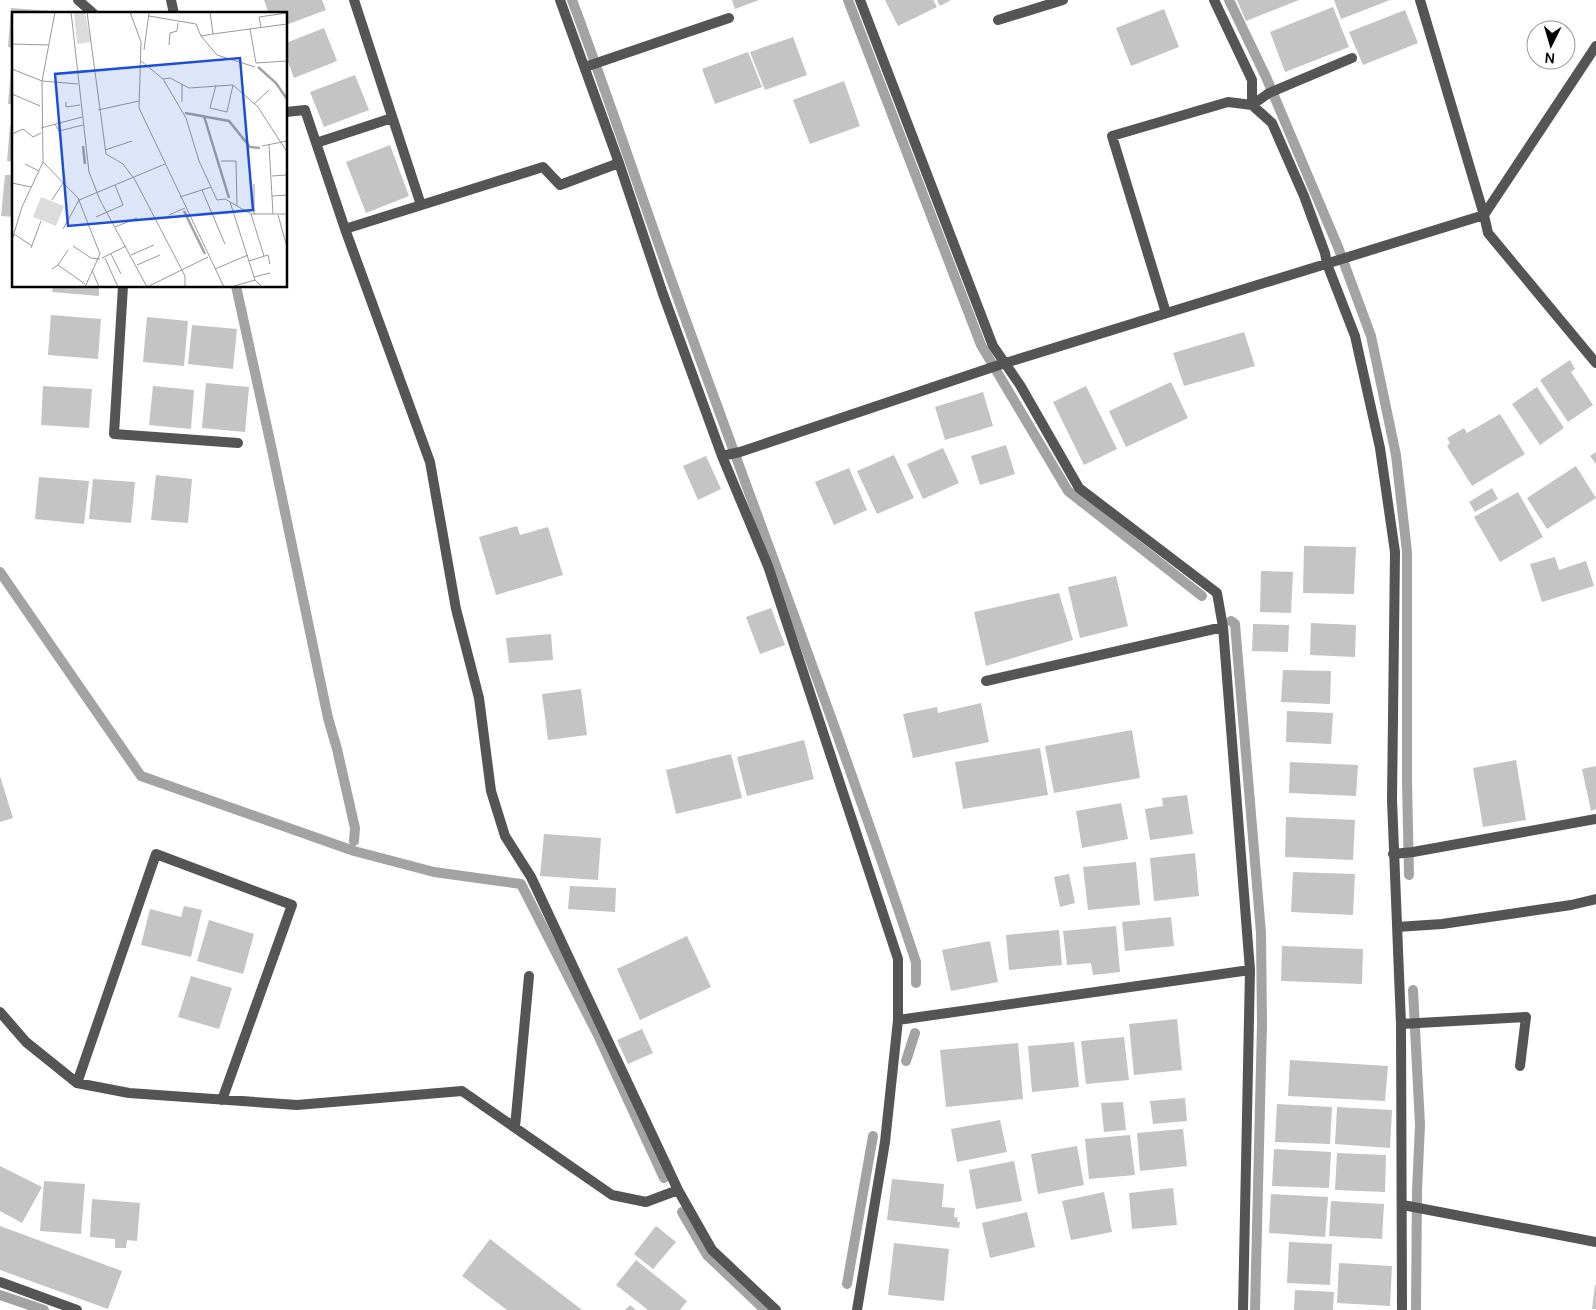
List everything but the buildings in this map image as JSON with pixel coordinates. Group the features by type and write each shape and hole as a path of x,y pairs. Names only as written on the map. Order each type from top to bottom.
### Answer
{"street":[{"path":"78,0 92,12"},
{"path":"354,0 421,205"},
{"path":"560,0 588,66 663,294 768,566 898,959 898,1020 885,1142 856,1310"},
{"path":"860,0 993,346 998,366 1079,488 1217,593 1223,628 1250,970 1243,1310"},
{"path":"998,20 1063,0"},
{"path":"1214,0 1252,80 1252,105"},
{"path":"1420,0 1488,233 1596,363"},
{"path":"588,66 729,18"},
{"path":"725,456 998,366 1484,215 1596,46"},
{"path":"1252,105 1273,92 1352,58"},
{"path":"1166,313 1112,136 1228,102 1252,105 1272,123 1304,196 1325,253 1336,261 1356,336 1380,448 1395,552 1392,800 1403,853 1410,1024 1411,1206 1402,1310"},
{"path":"288,112 305,110 345,229 430,462 456,609 480,698 491,791 505,836 531,877 678,1190 712,1250 776,1310"},
{"path":"316,143 392,118"},
{"path":"345,229 543,167 560,185 619,163"},
{"path":"123,288 114,434 238,444"},
{"path":"986,681 1223,628"},
{"path":"1403,853 1596,819"},
{"path":"77,1083 156,854 292,905 222,1100"},
{"path":"1406,926 1442,924 1571,905 1596,899"},
{"path":"898,1020 1250,970"},
{"path":"514,1127 529,976"},
{"path":"0,1012 26,1042 77,1083 129,1093 297,1105 462,1090 612,1195 646,1202 678,1190"},
{"path":"1410,1024 1526,1017 1520,1066"},
{"path":"1411,1206 1596,1242"},
{"path":"0,1282 77,1310"}],"waterway":[{"path":"572,0 674,288 861,803 916,962 916,983"},
{"path":"848,0 981,345 1068,491 1202,596"},
{"path":"1229,0 1266,77 1338,247 1371,336 1396,455 1407,552 1409,875"},
{"path":"236,288 328,718 355,828 354,841"},
{"path":"0,572 141,776 354,851 434,872 521,884 597,1033 664,1178"},
{"path":"1231,621 1235,624 1261,933 1262,1024 1255,1310"},
{"path":"1413,990 1420,1125 1417,1191 1416,1310"},
{"path":"906,1061 915,1033"},
{"path":"847,1284 873,1136"},
{"path":"682,1212 707,1255 765,1310"},
{"path":"0,1295 44,1310"}]}
